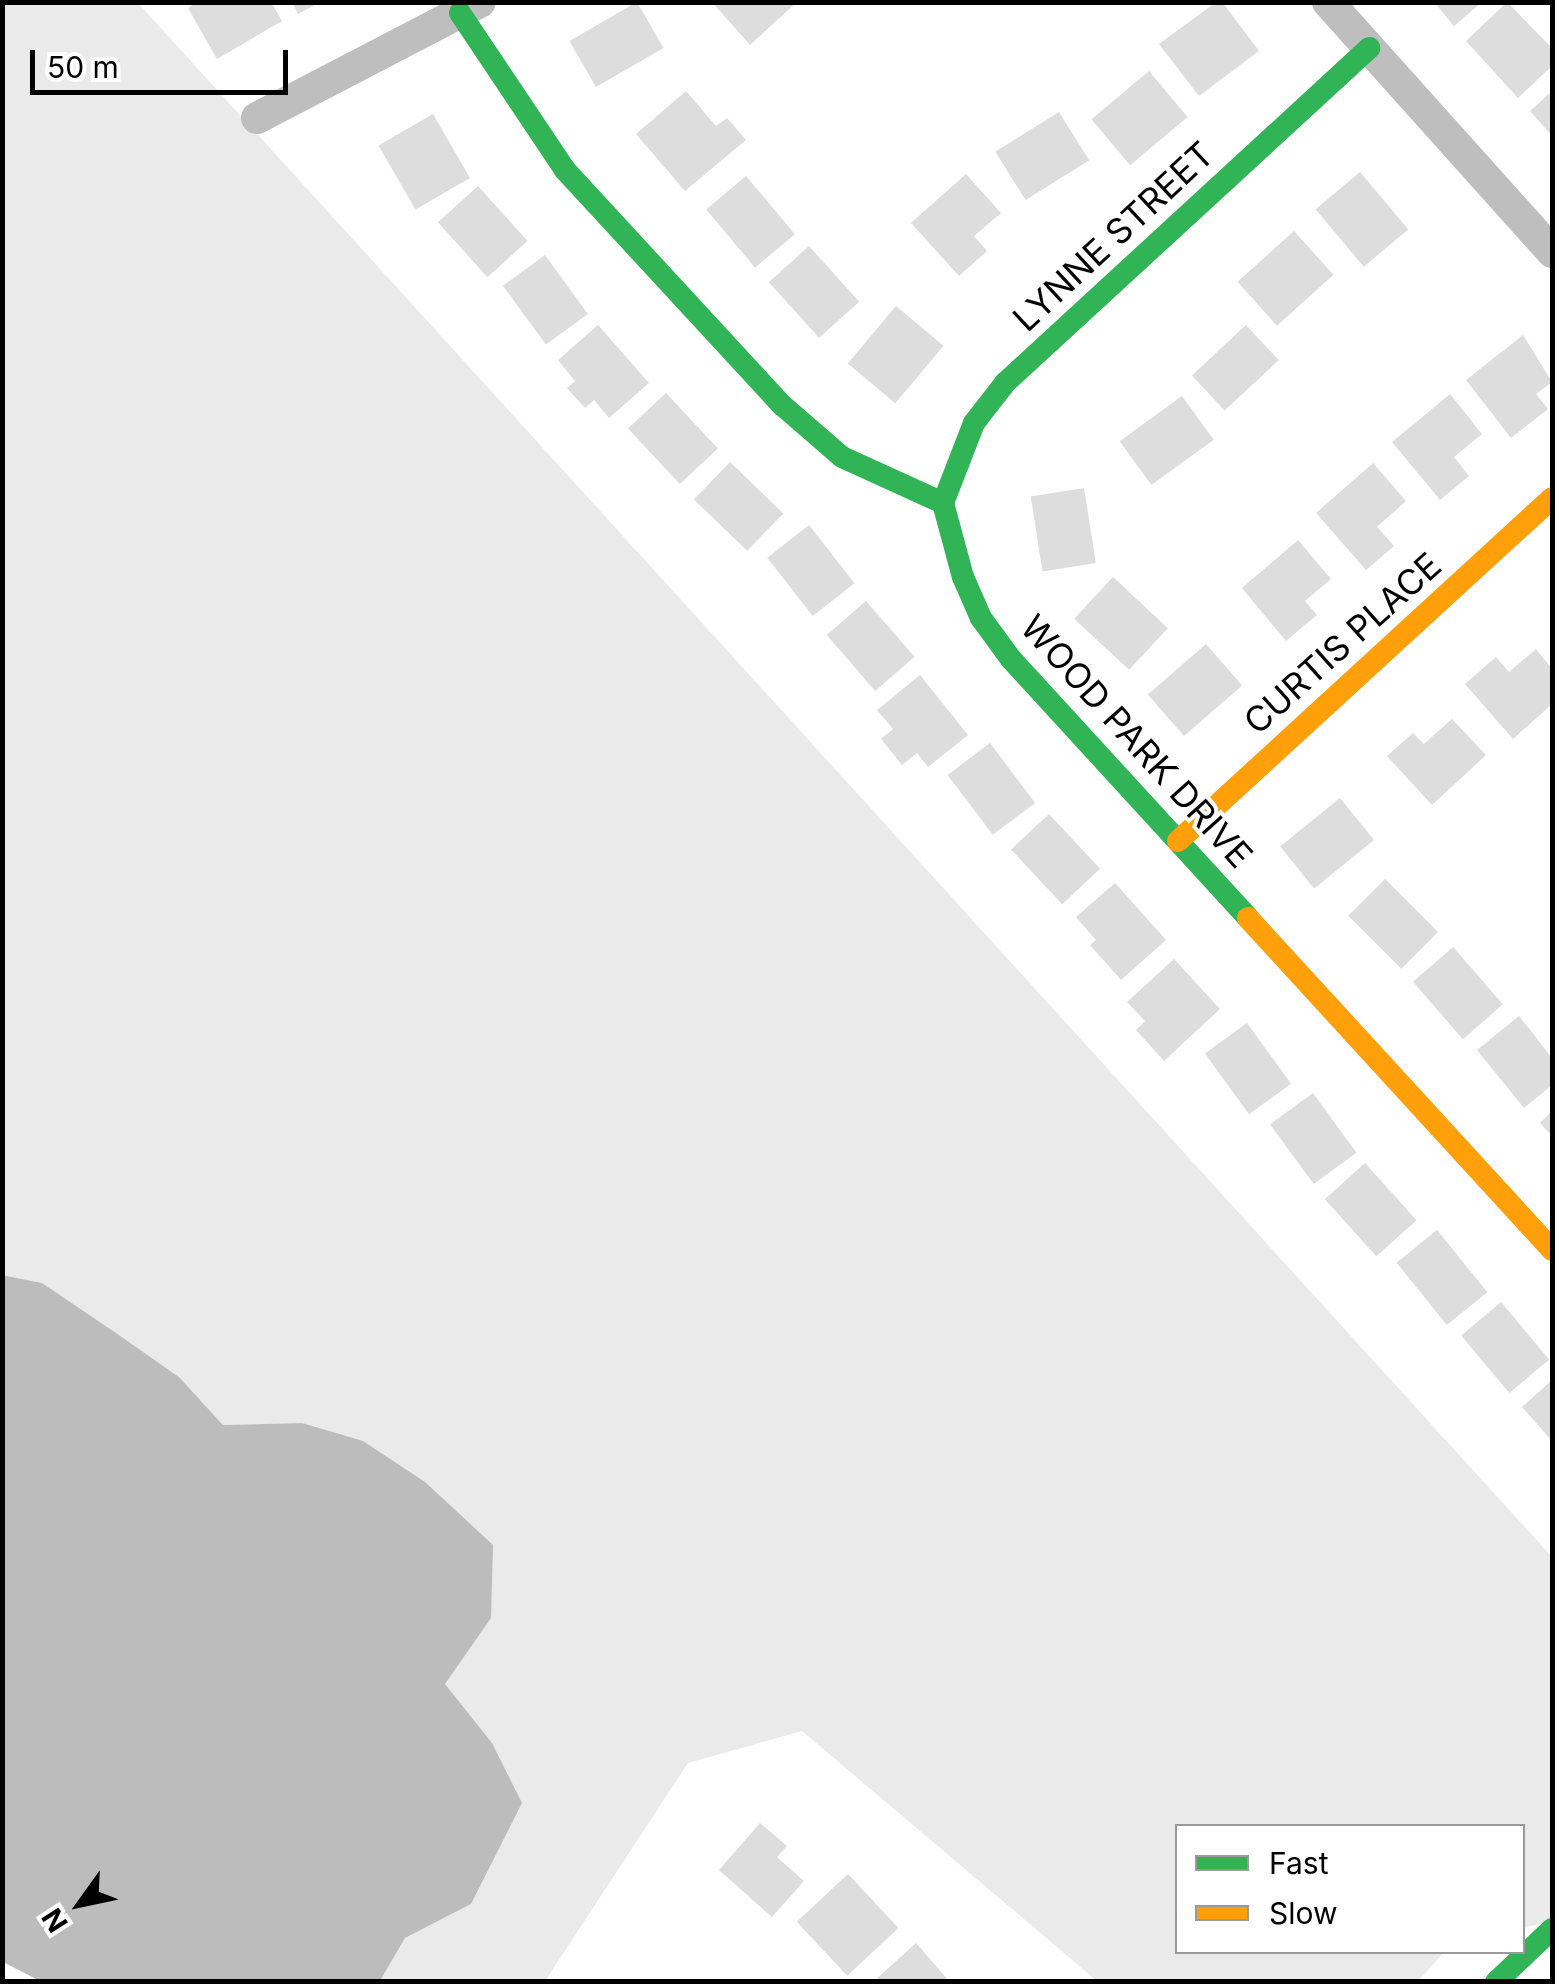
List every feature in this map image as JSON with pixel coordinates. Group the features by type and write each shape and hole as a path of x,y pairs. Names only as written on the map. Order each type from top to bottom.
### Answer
{"street":[{"path":"1328,2 1552,252"},
{"path":"257,118 470,8 565,170 782,405 842,457 942,503"},
{"name":"LYNNE STREET","path":"942,503 974,423 1005,383 1369,48"},
{"name":"CURTIS PLACE","path":"1178,841 1552,498"},
{"name":"WOOD PARK DRIVE","path":"942,503 981,618 1178,841 1552,1250"},
{"path":"1496,1982 1552,1928"}],"shaded area":[{"path":"2,3 138,3 1552,1557 1552,1921 1525,1928 1525,1824 1175,1824 1175,1954 1442,1954 1418,1981 1097,1981 802,1731 688,1763 545,1981 380,1981 405,1938 471,1904 492,1743 444,1684 491,1618 302,1423 223,1425 179,1377 42,1283 3,1275"},
{"path":"2,1275 42,1283 113,1331 179,1377 223,1425 302,1423 363,1441 425,1482 493,1545 491,1618 445,1684 492,1743 522,1803 471,1904 405,1938 380,1981 40,1981 3,1962"}],"building":[{"path":"198,2 271,2 282,21 217,59 188,8"},
{"path":"292,2 320,2 298,14"},
{"path":"637,2 664,48 596,87 569,41"},
{"path":"712,2 797,2 750,45"},
{"path":"1434,2 1482,2 1454,26"},
{"path":"1507,2 1552,48 1552,66 1518,98 1466,41"},
{"path":"1215,3 1223,3 1259,51 1199,96 1159,44"},
{"path":"1149,71 1188,117 1130,165 1092,119"},
{"path":"686,91 716,126 727,118 746,140 685,191 636,134"},
{"path":"1552,91 1552,136 1530,111"},
{"path":"1059,112 1089,160 1026,200 995,152"},
{"path":"433,114 470,178 415,210 378,146"},
{"path":"1360,172 1408,229 1364,267 1316,209"},
{"path":"966,174 1001,213 974,236 987,251 959,276 911,223"},
{"path":"746,176 795,234 755,268 706,209"},
{"path":"478,186 528,241 487,277 438,222"},
{"path":"1294,231 1333,275 1277,326 1238,282"},
{"path":"809,246 859,302 819,338 769,282"},
{"path":"545,255 588,314 546,345 503,286"},
{"path":"896,306 943,346 895,403 848,363"},
{"path":"598,325 649,383 609,418 594,400 585,408 567,388 575,381 558,360"},
{"path":"1246,325 1279,360 1225,411 1192,375"},
{"path":"1523,335 1552,382 1536,394 1548,409 1511,438 1466,380"},
{"path":"666,393 718,449 680,484 628,428"},
{"path":"1450,394 1482,434 1454,457 1469,476 1440,500 1392,442"},
{"path":"1182,396 1214,440 1151,485 1120,441"},
{"path":"730,462 783,513 747,551 694,499"},
{"path":"1373,463 1406,501 1377,527 1394,546 1366,570 1316,513"},
{"path":"1084,488 1096,563 1043,572 1031,496"},
{"path":"809,525 855,583 813,616 767,558"},
{"path":"1298,540 1331,579 1305,601 1317,615 1286,641 1242,588"},
{"path":"1113,577 1168,628 1129,670 1074,619"},
{"path":"866,601 915,657 875,691 827,635"},
{"path":"1206,644 1242,686 1184,736 1148,695"},
{"path":"1536,649 1552,669 1552,704 1513,739 1465,684 1496,657 1509,672"},
{"path":"920,675 968,735 928,767 917,753 902,765 881,739 893,729 877,710"},
{"path":"1452,719 1486,755 1432,805 1387,756 1413,733 1424,744"},
{"path":"990,743 1035,803 993,835 948,775"},
{"path":"1340,798 1374,840 1314,888 1280,846"},
{"path":"1049,814 1100,869 1062,904 1011,849"},
{"path":"1385,879 1438,932 1401,969 1348,916"},
{"path":"1115,883 1166,940 1121,980 1090,945 1096,940 1076,917"},
{"path":"1453,947 1503,1004 1463,1039 1413,982"},
{"path":"1174,959 1220,1009 1164,1061 1136,1030 1145,1021 1127,1002"},
{"path":"1519,1016 1552,1058 1552,1085 1524,1108 1477,1050"},
{"path":"1247,1023 1291,1084 1249,1114 1205,1054"},
{"path":"1313,1093 1356,1153 1314,1184 1270,1124"},
{"path":"1552,1111 1552,1136 1540,1123"},
{"path":"1365,1163 1417,1220 1376,1256 1325,1199"},
{"path":"1437,1230 1487,1292 1447,1325 1397,1263"},
{"path":"1501,1302 1549,1359 1509,1393 1461,1335"},
{"path":"1552,1380 1552,1441 1522,1407"},
{"path":"760,1823 787,1846 777,1857 804,1881 772,1917 719,1870"},
{"path":"848,1874 898,1928 847,1976 797,1922"},
{"path":"916,1943 950,1982 873,1982"}],"traffic: fast":[{"path":"460,13 565,170 782,405 842,457 943,503 963,577 981,618 1011,659 1248,918"},
{"path":"943,503 974,423 1005,383 1369,48"},
{"path":"1496,1982 1552,1929"}],"traffic: slow":[{"path":"1178,841 1552,498"},
{"path":"1248,918 1552,1250"}]}
